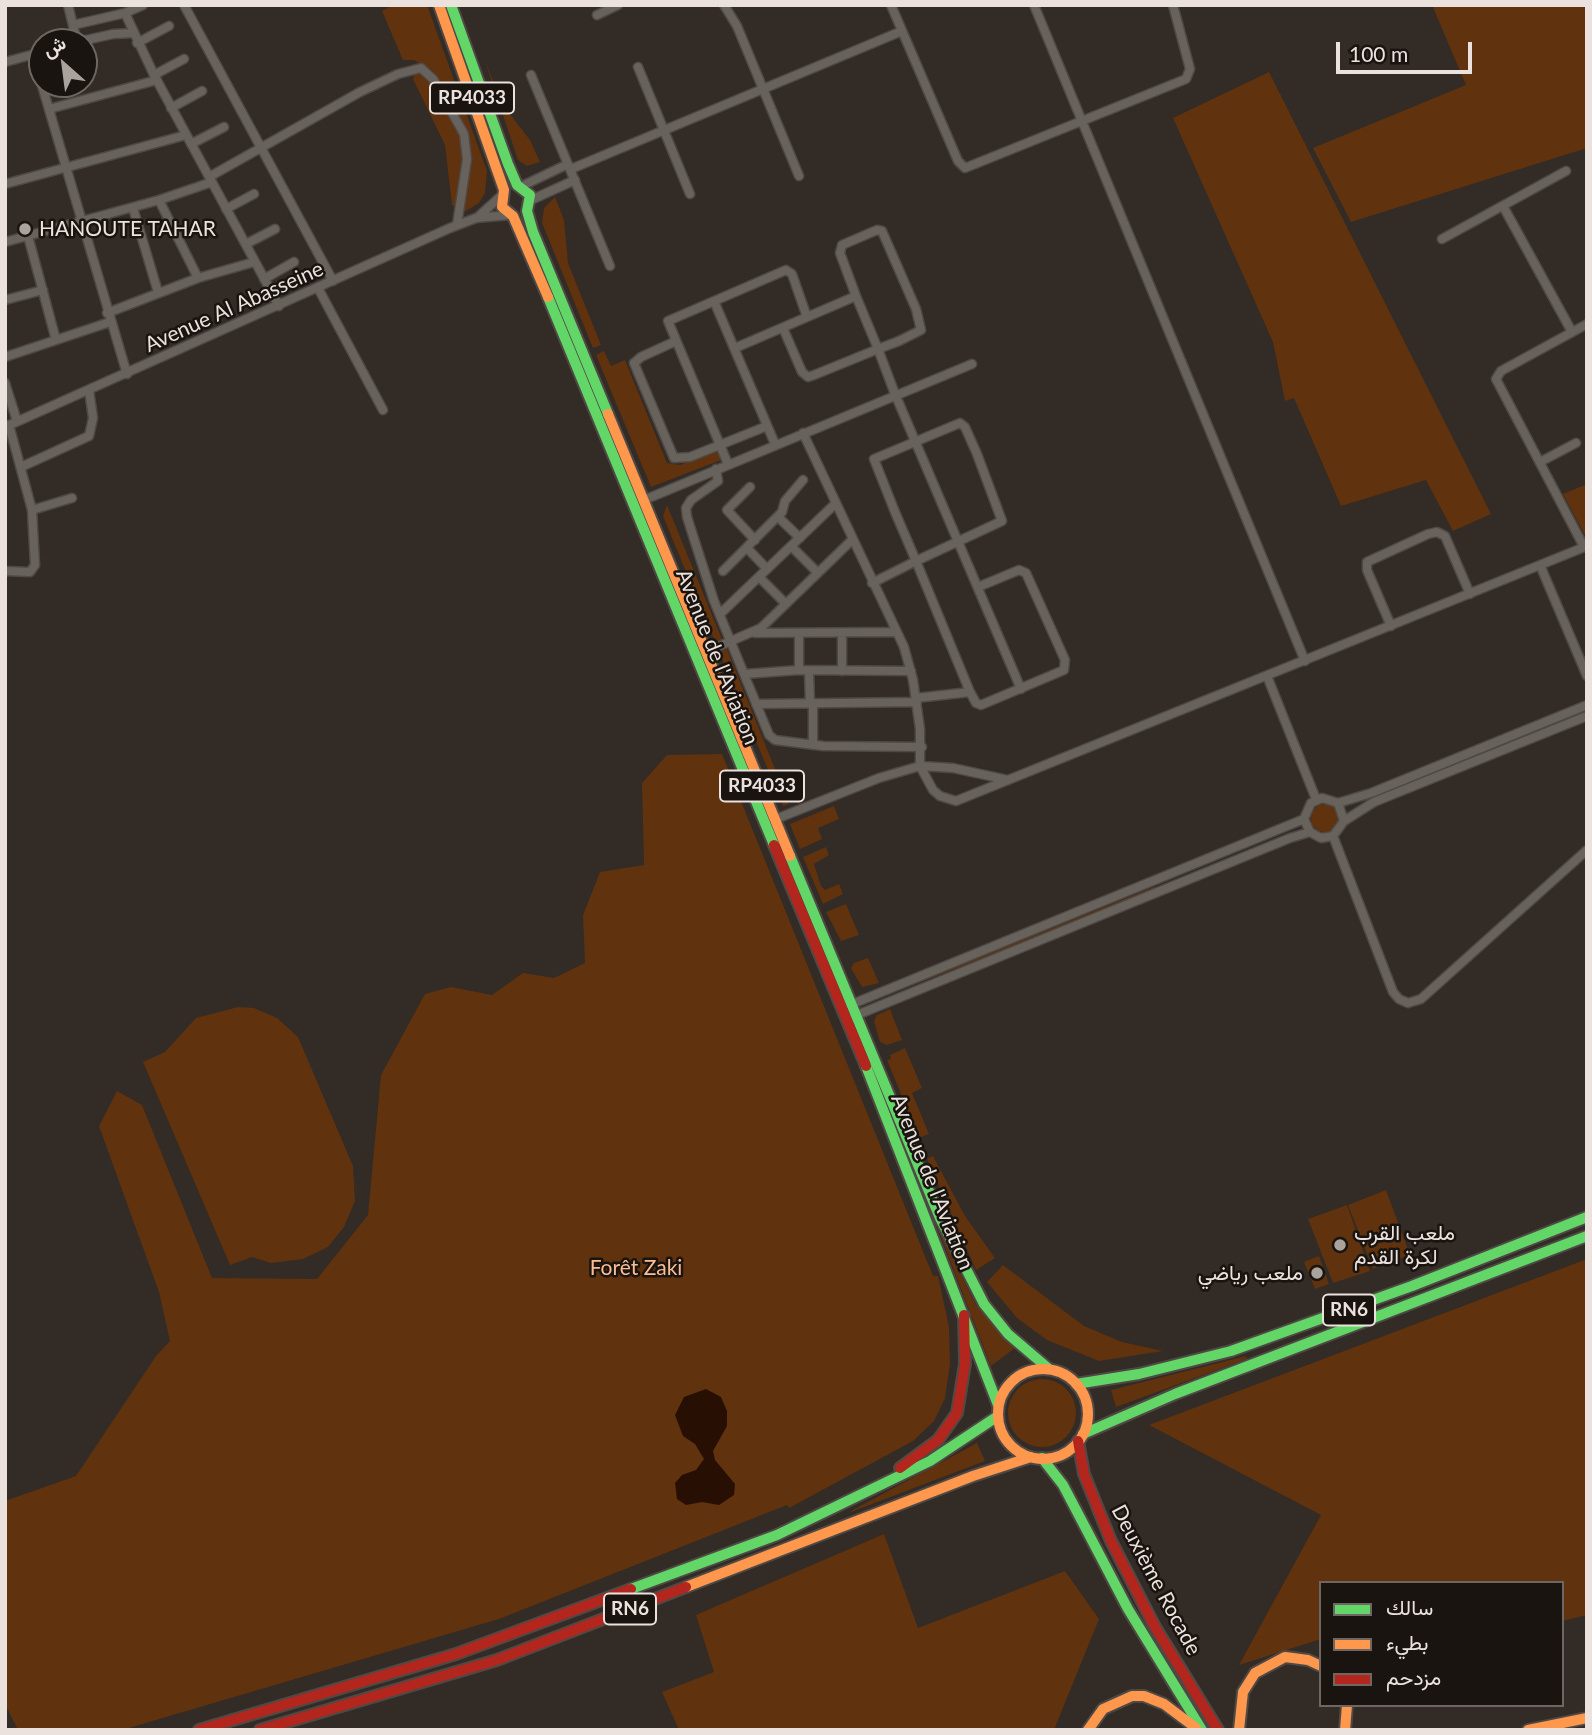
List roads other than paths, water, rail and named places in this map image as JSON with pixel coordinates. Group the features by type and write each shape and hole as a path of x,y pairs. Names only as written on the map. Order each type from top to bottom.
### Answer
{"main road":[{"name":"Avenue de l'Aviation","path":"439,5 502,193 502,207 511,215 849,1012 940,1219 974,1288 1008,1334 1049,1369"},
{"name":"Avenue de l'Aviation","path":"451,5 644,500 776,820 998,1411"},
{"path":"502,193 520,186"},
{"path":"511,215 529,205"},
{"name":"RN6","path":"1076,1384 1139,1374 1231,1351 1390,1294 1587,1217"},
{"name":"RN6","path":"260,1730 497,1660 973,1476 1037,1458 1062,1454 1080,1438 1175,1394 1587,1236"},
{"path":"859,1497 925,1451 948,1427 957,1413 964,1380 964,1315"},
{"path":"1049,1369 1076,1384 1087,1408 1080,1438"},
{"name":"RN6","path":"199,1730 490,1643 777,1535 954,1448 998,1411 1009,1385 1017,1377 1027,1372 1049,1369"},
{"path":"998,1411 1000,1427 1012,1446 1037,1458"},
{"name":"Deuxième Rocade","path":"1080,1438 1084,1474 1111,1541 1155,1626 1219,1730"},
{"name":"Deuxième Rocade","path":"1037,1458 1076,1506 1128,1609 1201,1730"},
{"path":"1239,1730 1242,1692 1255,1673 1285,1657 1308,1660 1319,1665"},
{"path":"1088,1730 1103,1709 1132,1696 1144,1696 1164,1704 1201,1730"},
{"path":"1345,1730 1348,1707"},
{"path":"1528,1730 1587,1718"}],"street":[{"path":"68,5 74,28"},
{"path":"73,25 125,13 143,5"},
{"path":"184,5 333,281"},
{"path":"597,15 618,5"},
{"path":"724,5 737,26 799,176"},
{"path":"891,5 963,167 1171,86 1188,76 1190,69 1173,5"},
{"path":"1034,5 1305,661"},
{"path":"125,13 155,78 279,306"},
{"path":"137,43 169,26"},
{"path":"520,186 902,32"},
{"path":"98,37 134,33"},
{"path":"5,62 28,56"},
{"path":"48,108 155,78 184,60"},
{"path":"638,67 690,194"},
{"path":"5,242 133,208 210,179 386,79 412,69 424,69 451,105 466,141 467,159 457,225"},
{"path":"531,75 610,266"},
{"path":"171,108 202,92"},
{"path":"46,98 80,223 127,374"},
{"path":"191,144 224,127"},
{"path":"6,183 186,135"},
{"path":"1442,239 1566,171"},
{"path":"529,205 575,180"},
{"name":"Avenue Al Abasseine","path":"476,218 502,193"},
{"path":"226,209 254,194"},
{"path":"159,200 198,278"},
{"path":"1503,206 1572,332"},
{"path":"133,208 158,292"},
{"name":"Avenue Al Abasseine","path":"10,424 457,225 476,218 511,215"},
{"path":"246,244 275,229"},
{"path":"783,328 806,377 878,349 922,328 881,230 839,248 856,296 878,349 895,394 1021,689"},
{"path":"28,236 56,340"},
{"path":"107,313 198,278 254,262"},
{"path":"264,279 294,262"},
{"path":"728,464 669,320 786,270 792,274 807,317"},
{"path":"318,288 383,410"},
{"path":"5,300 43,289"},
{"path":"735,348 856,296"},
{"path":"714,301 775,444"},
{"path":"5,357 110,322"},
{"path":"803,433 896,632 911,671 922,747 920,766 933,790 940,796 956,801 1585,547 1496,376 1587,324"},
{"path":"676,341 634,362 674,458 681,460 766,426"},
{"path":"644,500 972,364"},
{"path":"5,383 10,424 32,510 33,570 5,571"},
{"path":"21,467 89,436 93,418 89,390"},
{"path":"872,583 916,561 959,542 1003,519 982,464 962,423 874,459 916,561 970,692 976,703 981,705 1065,670 1066,664 1060,649 1030,579 1023,570 978,587"},
{"path":"1540,462 1576,443"},
{"path":"716,469 718,481 691,500 686,512 720,614 772,737 813,745 922,747"},
{"path":"723,571 778,517 785,508 785,500 803,480"},
{"path":"750,487 727,510 755,540"},
{"path":"32,510 72,498"},
{"path":"720,614 836,503"},
{"path":"778,517 800,538"},
{"path":"1391,626 1367,570 1367,562 1428,534 1437,532 1445,536 1470,594"},
{"path":"708,651 752,634 853,539"},
{"path":"791,546 818,573"},
{"path":"747,548 767,569"},
{"path":"1540,565 1587,676"},
{"path":"759,577 786,604"},
{"path":"752,634 896,632"},
{"path":"842,634 842,671"},
{"path":"799,635 799,670"},
{"path":"745,674 799,670 911,671"},
{"path":"810,671 813,745"},
{"path":"1267,676 1316,799"},
{"path":"756,704 916,700 970,692"},
{"path":"1338,803 1426,771 1587,705"},
{"path":"1345,821 1338,803 1328,798 1316,799 1307,807 1304,819 1310,832 1321,838 1333,836 1345,821 1374,802 1587,716"},
{"path":"1482,748 1485,757"},
{"path":"776,820 879,778 920,766 953,768 992,778 1014,779"},
{"path":"1426,771 1430,780"},
{"path":"849,1012 1304,819"},
{"path":"849,1012 1310,832"},
{"path":"1333,836 1393,992 1408,1003 1421,999 1587,850"}],"place":[{"name":"HANOUTE TAHAR","path":"25,229"},
{"name":"ملعب القرب لكرة القدم","path":"1340,1245"},
{"name":"ملعب رياضي","path":"1317,1273"}],"park label":[{"name":"Forêt Zaki","path":"636,1268"}]}
